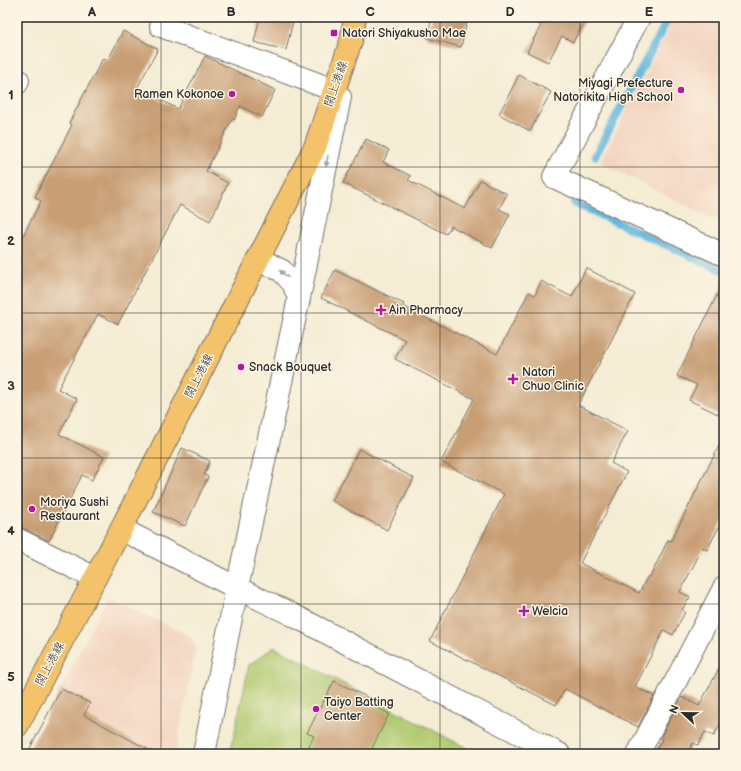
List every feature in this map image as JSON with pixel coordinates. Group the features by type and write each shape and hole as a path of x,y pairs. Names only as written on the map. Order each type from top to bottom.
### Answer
{"main road":[{"name":"閖上港線","path":"17,726 121,529 315,146 351,41 355,17"}],"street":[{"path":"639,17 554,177 724,256"},
{"path":"162,26 334,90"},
{"path":"204,754 351,41"},
{"path":"17,80 17,83"},
{"path":"259,258 282,271 293,283 299,298"},
{"path":"121,529 291,614 559,754"},
{"path":"17,539 95,578"},
{"path":"638,754 724,588"}],"shaded area":[{"name":"Miyagi Prefecture Natorikita High School","path":"675,17 724,17 724,225 600,162"},
{"path":"108,597 190,636 196,648 175,754 26,754"}],"green space":[{"name":"Taiyo Batting Center","path":"274,647 478,754 230,754 249,665"}],"building":[{"path":"260,17 294,17 286,50 254,42"},
{"path":"432,17 468,17 461,47 427,38"},
{"path":"527,17 587,17 573,42 562,36 548,62 527,52 541,25"},
{"path":"123,31 158,49 137,88 178,109 205,56 275,90 262,117 240,106 206,171 228,183 210,221 180,205 118,324 98,314 58,389 77,399 59,434 104,457 92,480 82,475 49,541 23,528 17,527 17,247 41,201 35,197 72,125 69,123 103,58 108,60"},
{"path":"519,75 551,92 530,131 499,114"},
{"path":"366,139 389,150 383,162 411,176 408,180 465,209 480,180 507,194 499,209 510,214 492,248 451,226 446,234 343,183"},
{"path":"586,268 635,294 578,405 628,431 611,463 627,472 580,563 639,593 648,576 650,577 668,540 671,541 724,436 724,517 707,550 703,547 680,592 690,597 682,610 685,612 673,635 664,630 635,687 654,696 638,727 565,689 556,705 430,641 504,494 441,462 474,399 395,359 405,340 321,298 335,270 404,304 403,306 497,354 529,292 535,295 541,281 572,297"},
{"path":"724,281 724,417 689,400 697,385 677,376"},
{"path":"182,448 210,461 204,475 208,477 185,526 153,512"},
{"path":"359,449 414,478 387,530 332,501"},
{"path":"724,659 724,716 714,736 705,732 698,745 693,743 687,754 654,754 662,739 660,738 682,697 699,706"},
{"path":"334,681 371,699 369,703 389,714 369,754 305,754 314,736 307,733"},
{"path":"61,689 90,703 84,715 157,754 27,754"}],"waterway":[{"path":"595,156 669,17"},
{"path":"574,203 724,271"}],"place":[{"name":"Natori Shiyakusho Mae","path":"334,33"},
{"name":"Miyagi Prefecture Natorikita High School","path":"681,90"},
{"name":"Ramen Kokonoe","path":"232,94"},
{"name":"Ain Pharmacy","path":"381,310"},
{"name":"Snack Bouquet","path":"241,367"},
{"name":"Natori Chuo Clinic","path":"513,379"},
{"name":"Moriya Sushi Restaurant","path":"32,509"},
{"name":"Welcia","path":"524,611"},
{"name":"Taiyo Batting Center","path":"316,709"}]}
